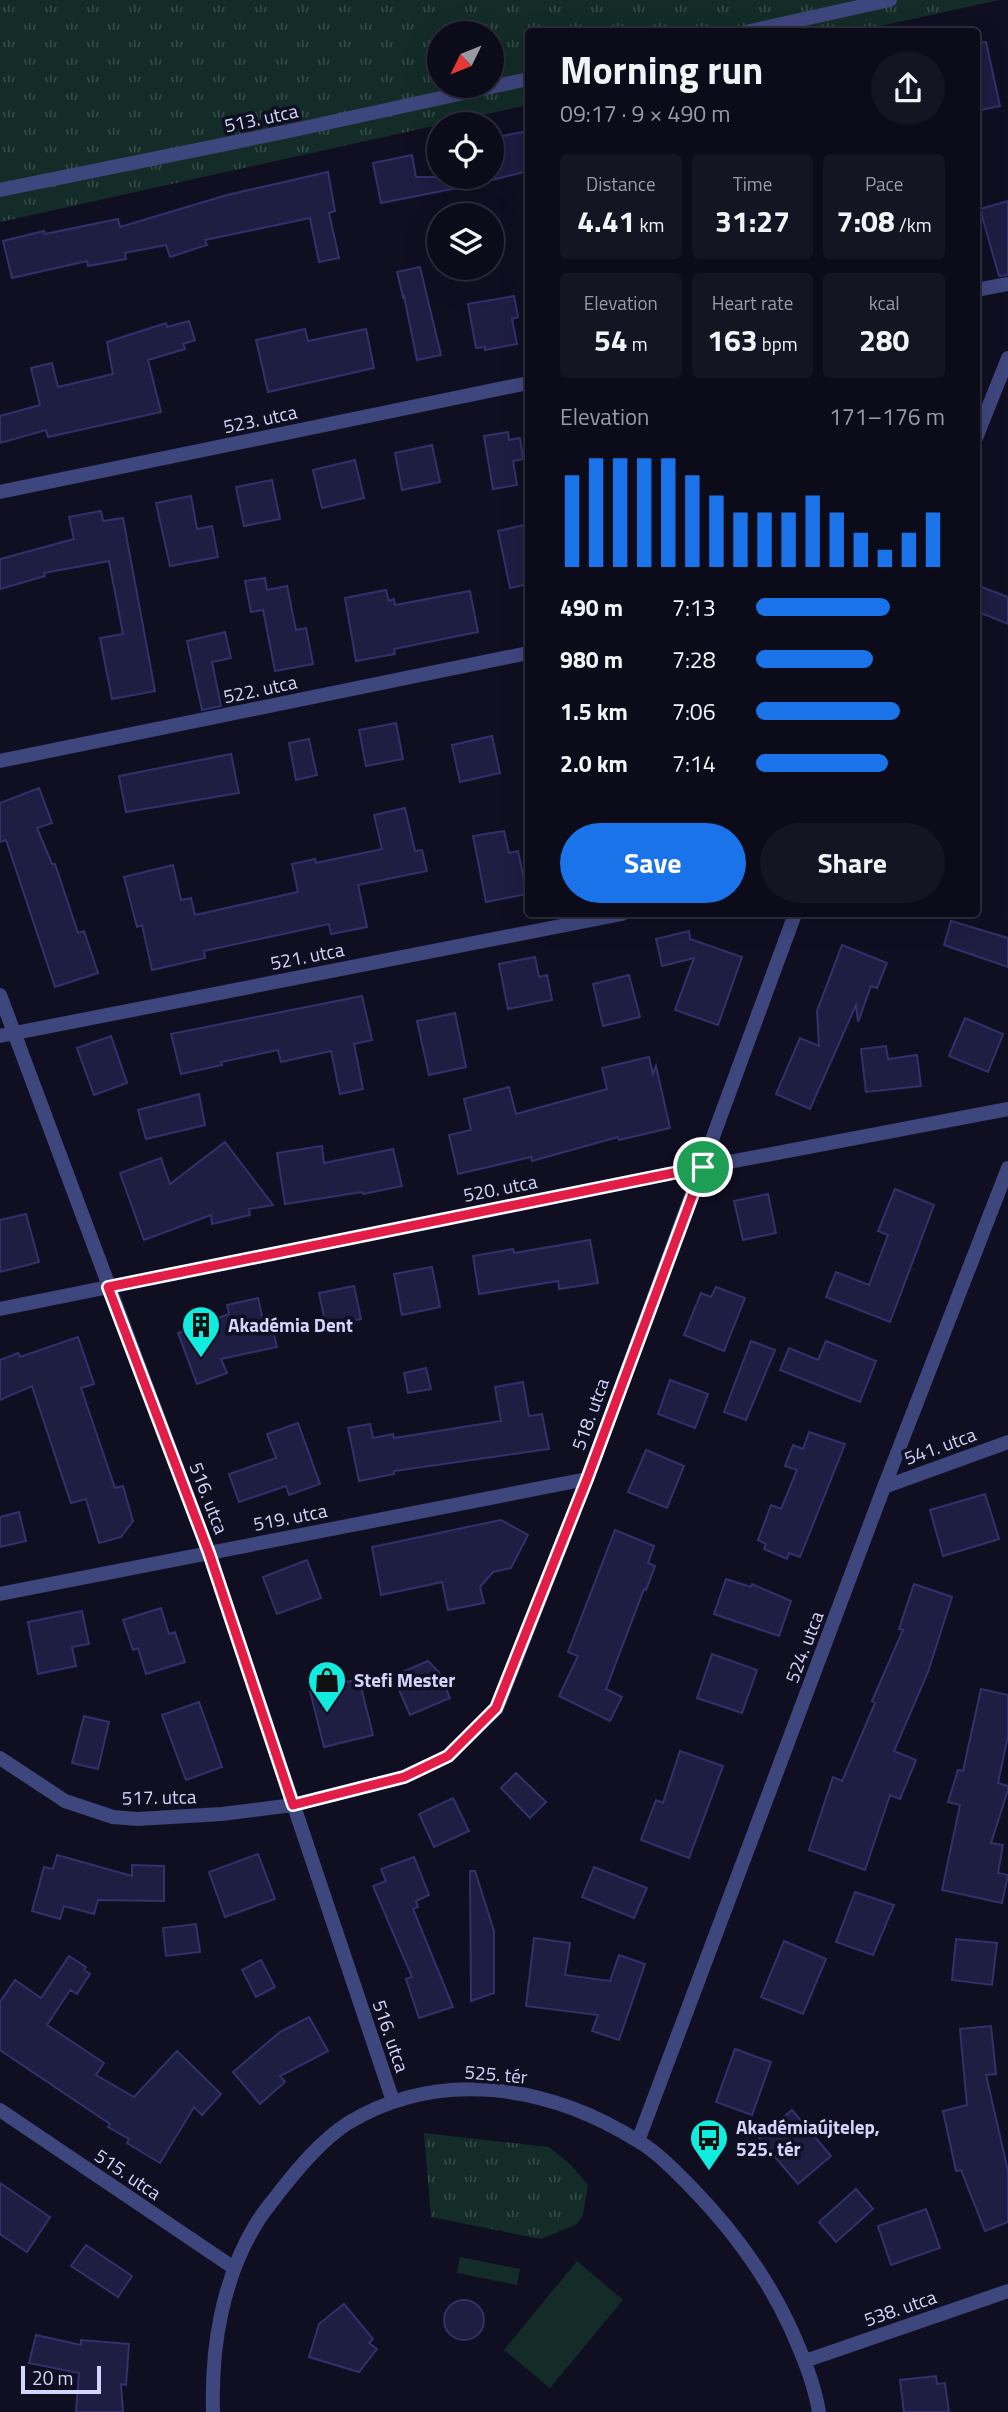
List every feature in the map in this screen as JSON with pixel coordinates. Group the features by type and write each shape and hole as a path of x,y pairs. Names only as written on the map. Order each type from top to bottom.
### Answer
{"street":[{"path":"764,28 890,0"},
{"name":"513. utca","path":"0,190 299,130 525,80"},
{"path":"980,289 1008,284"},
{"path":"980,429 1008,358"},
{"name":"523. utca","path":"0,492 525,384"},
{"name":"522. utca","path":"0,761 525,654"},
{"name":"521. utca","path":"7,1035 607,917"},
{"name":"518. utca","path":"293,1805 415,1772 448,1756 496,1708 587,1479 794,917"},
{"name":"516. utca","path":"0,995 7,1035 108,1287 209,1553 393,2101"},
{"name":"520. utca","path":"0,1309 703,1167 1008,1109"},
{"name":"524. utca","path":"638,2141 884,1487 1008,1168"},
{"name":"541. utca","path":"884,1487 1008,1442"},
{"name":"519. utca","path":"0,1594 587,1479"},
{"name":"517. utca","path":"0,1758 65,1801 113,1817 137,1819 222,1814 293,1805"},
{"name":"525. tér","path":"212,2412 216,2332 234,2269 256,2224 301,2164 347,2124 393,2101 460,2088 513,2091 569,2105 638,2141 679,2175 720,2216 753,2260 805,2361 819,2412"},
{"name":"515. utca","path":"0,2110 234,2269"},
{"name":"538. utca","path":"805,2361 1008,2291"}],"green space":[{"path":"0,0 999,0 872,28 525,28 525,106 496,112 427,112 427,127 0,222"},
{"path":"424,2133 549,2147 571,2165 588,2185 583,2215 577,2224 541,2239 431,2217"},
{"path":"460,2257 520,2269 517,2285 457,2273"},
{"path":"577,2261 623,2300 550,2388 504,2350"}],"building":[{"path":"986,42 1000,106 980,110 980,43"},
{"path":"525,132 525,172 504,177 504,136"},
{"path":"412,155 416,177 427,177 427,189 453,189 381,203 373,163"},
{"path":"328,172 335,211 329,213 339,258 319,262 310,218 205,240 207,245 170,257 166,245 125,253 126,259 88,266 87,261 12,278 3,241 44,231 45,234 118,219 120,227 227,195"},
{"path":"1008,201 1008,275 999,276 980,209"},
{"path":"420,267 441,355 417,360 397,272"},
{"path":"514,296 518,317 512,319 517,344 485,350 485,347 476,348 468,304"},
{"path":"189,321 195,340 183,344 185,349 148,360 161,412 48,437 46,430 0,443 0,416 40,405 31,368 52,363 58,387 113,374 107,342 166,323 167,327"},
{"path":"305,329 308,341 366,329 374,368 268,392 256,340"},
{"path":"508,432 509,440 520,438 523,459 513,461 517,485 493,489 484,436"},
{"path":"432,445 440,482 402,490 395,453"},
{"path":"355,460 364,498 322,508 313,470"},
{"path":"272,480 280,519 244,526 236,487"},
{"path":"191,496 197,529 212,526 218,557 170,566 156,503"},
{"path":"101,511 103,521 123,518 155,691 112,699 100,638 123,634 109,561 44,573 45,576 0,589 0,559 74,539 69,517"},
{"path":"525,525 525,585 510,588 498,531"},
{"path":"265,578 267,590 287,586 296,630 306,628 313,664 275,671 263,610 251,612 245,581"},
{"path":"980,586 1008,597 1008,624 980,613"},
{"path":"386,590 389,601 394,599 395,605 470,591 478,632 394,649 395,654 356,661 345,598"},
{"path":"225,632 231,658 212,662 221,706 202,710 187,641"},
{"path":"396,723 403,759 366,766 359,730"},
{"path":"492,736 500,773 460,782 452,745"},
{"path":"309,739 317,775 296,780 289,743"},
{"path":"231,754 239,793 126,812 119,776"},
{"path":"39,788 52,823 37,828 52,864 55,864 78,933 84,931 98,973 55,987 6,840 0,842 0,803"},
{"path":"405,808 415,851 422,850 427,871 358,885 367,927 331,934 329,924 204,951 205,958 152,970 142,925 137,927 124,877 173,865 181,900 191,898 195,915 298,892 292,864 315,859 316,863 382,849 374,815"},
{"path":"504,831 509,853 518,851 525,894 486,902 473,836"},
{"path":"951,921 1008,938 1008,967 944,945"},
{"path":"689,931 690,939 742,957 718,1025 675,1010 694,958 662,966 656,939"},
{"path":"842,945 887,963 877,988 871,986 858,1022 856,1005 810,1109 776,1094 800,1038 819,1046 817,1011"},
{"path":"535,957 539,977 547,975 552,1000 508,1009 499,964"},
{"path":"629,975 640,1017 603,1026 593,984"},
{"path":"362,996 372,1040 354,1044 363,1089 340,1094 331,1051 281,1062 278,1050 181,1074 171,1034"},
{"path":"455,1013 466,1067 429,1075 417,1021"},
{"path":"965,1018 1003,1034 988,1072 949,1056"},
{"path":"111,1036 127,1083 94,1095 77,1048"},
{"path":"886,1046 888,1059 917,1055 921,1086 866,1092 861,1049"},
{"path":"649,1057 653,1074 656,1066 670,1128 619,1140 618,1137 532,1161 531,1157 458,1174 449,1135 471,1130 464,1099 509,1087 516,1114 607,1089 602,1068"},
{"path":"199,1094 205,1125 146,1139 138,1110"},
{"path":"225,1142 273,1205 249,1209 250,1215 212,1224 211,1215 144,1240 120,1173 161,1158 170,1184"},
{"path":"322,1146 324,1163 393,1149 402,1186 285,1204 277,1153"},
{"path":"895,1189 934,1205 890,1322 826,1297 836,1272 869,1285 888,1235 878,1231"},
{"path":"768,1194 776,1233 743,1240 734,1201"},
{"path":"26,1214 39,1262 0,1272 0,1220"},
{"path":"590,1240 598,1283 559,1289 558,1281 479,1294 473,1256 513,1249 514,1253"},
{"path":"432,1267 440,1307 402,1315 394,1274"},
{"path":"354,1286 361,1319 326,1326 319,1293"},
{"path":"716,1287 745,1298 724,1351 684,1335 701,1293 711,1297"},
{"path":"258,1298 264,1324 271,1323 277,1347 221,1359 227,1373 197,1384 178,1333 229,1314 227,1305"},
{"path":"78,1337 94,1384 81,1388 115,1488 123,1486 133,1521 121,1537 99,1543 86,1499 71,1503 32,1386 0,1400 0,1360 18,1353 20,1357"},
{"path":"751,1341 775,1350 746,1420 724,1412"},
{"path":"826,1341 876,1361 860,1402 780,1370 789,1348 818,1360"},
{"path":"426,1368 431,1389 408,1393 404,1373"},
{"path":"670,1380 708,1394 695,1428 658,1414"},
{"path":"523,1382 529,1416 542,1414 549,1449 394,1471 394,1474 359,1481 348,1428 370,1424 373,1438 393,1434 394,1438 501,1421 495,1387"},
{"path":"298,1423 320,1484 289,1495 286,1486 239,1502 229,1474 276,1458 267,1434"},
{"path":"809,1432 845,1444 800,1557 789,1553 787,1559 764,1549 766,1544 758,1540 771,1505 781,1509 797,1470 785,1466 793,1445 803,1449"},
{"path":"646,1450 684,1466 667,1508 628,1492"},
{"path":"985,1494 999,1539 943,1556 930,1510"},
{"path":"19,1512 26,1541 0,1547 0,1517"},
{"path":"501,1520 528,1535 511,1568 493,1572 480,1587 484,1603 448,1610 442,1582 381,1595 372,1547"},
{"path":"615,1530 654,1546 648,1563 655,1566 606,1689 622,1697 610,1721 559,1696 578,1656 568,1652"},
{"path":"307,1560 321,1598 277,1614 263,1577"},
{"path":"726,1579 751,1587 752,1584 791,1601 779,1636 714,1614"},
{"path":"914,1584 952,1597 928,1672 894,1751 916,1760 900,1799 890,1795 865,1870 809,1850 833,1777 842,1781 875,1703 872,1701 903,1630 899,1629"},
{"path":"161,1608 169,1634 175,1632 185,1662 146,1674 138,1648 133,1650 123,1620"},
{"path":"82,1611 89,1644 72,1647 76,1666 38,1674 28,1622"},
{"path":"712,1654 757,1670 742,1713 697,1698"},
{"path":"428,1661 439,1672 450,1698 410,1715 393,1676"},
{"path":"359,1679 373,1735 324,1747 310,1691"},
{"path":"981,1689 1008,1695 1008,1736 998,1783 1008,1786 1008,1790 991,1843 1003,1845 998,1873 1008,1875 1002,1903 942,1890 960,1805 948,1802 958,1770 963,1771"},
{"path":"199,1702 222,1767 186,1780 162,1715"},
{"path":"84,1716 109,1722 98,1769 72,1763"},
{"path":"680,1751 723,1766 689,1858 641,1840 656,1800 663,1803"},
{"path":"516,1773 546,1802 530,1818 501,1788"},
{"path":"453,1798 469,1831 434,1847 419,1814"},
{"path":"258,1854 275,1899 225,1917 209,1872"},
{"path":"57,1855 132,1876 132,1865 164,1866 164,1901 98,1900 94,1914 64,1906 60,1919 32,1911 44,1867 53,1869"},
{"path":"414,1857 429,1895 416,1901 418,1907 413,1909 453,2007 419,2018 406,1979 412,1977 373,1886 386,1881 381,1869"},
{"path":"594,1867 647,1888 634,1918 582,1897"},
{"path":"470,1871 475,1871 494,1931 494,1993 471,2001"},
{"path":"855,1892 894,1905 873,1955 836,1942"},
{"path":"196,1924 200,1952 166,1956 163,1928"},
{"path":"534,1938 570,1943 565,1975 610,1981 619,1955 645,1964 619,2040 592,2031 598,2015 526,2006"},
{"path":"956,1939 997,1943 992,1985 952,1980"},
{"path":"784,1941 826,1959 803,2014 761,1997"},
{"path":"69,1956 86,1967 84,1970 90,1974 77,1994 70,1990 47,2025 104,2063 96,2075 134,2097 177,2051 221,2094 202,2115 194,2107 160,2163 127,2143 129,2139 108,2127 110,2124 0,2050 0,2002 15,1980 41,1998"},
{"path":"261,1960 275,1987 256,1997 242,1970"},
{"path":"309,2017 328,2051 280,2076 285,2082 260,2104 233,2072 280,2032"},
{"path":"991,2026 996,2074 986,2075 1008,2171 1008,2222 985,2231 961,2170 956,2171 943,2111 967,2105 960,2029"},
{"path":"735,2049 771,2062 752,2115 716,2102"},
{"path":"792,2110 831,2156 798,2184 759,2138"},
{"path":"0,2183 50,2217 27,2252 0,2234"},
{"path":"856,2189 873,2209 836,2242 819,2222"},
{"path":"926,2209 940,2248 891,2265 878,2226"},
{"path":"86,2245 132,2276 118,2297 71,2266"},
{"path":"464,2300 472,2301 478,2306 483,2312 483,2328 478,2334 472,2339 464,2340 456,2339 450,2334 445,2328 444,2320 445,2312 450,2306 456,2301"},
{"path":"344,2304 373,2339 369,2343 377,2349 359,2372 309,2357 319,2324"},
{"path":"36,2335 81,2345 81,2340 129,2344 126,2385 121,2384 123,2412 76,2412 79,2373 29,2363"},
{"path":"936,2376 937,2384 945,2383 949,2412 904,2412 900,2380"}],"place":[{"name":"Akadémia Dent","path":"201,1359"},
{"name":"Stefi Mester","path":"327,1714"},
{"name":"Akadémiaújtelep, 525. tér","path":"709,2172"}],"route":[{"path":"703,1167 587,1479 496,1708 448,1756 404,1777 293,1805 209,1553 108,1287 703,1167"}]}
